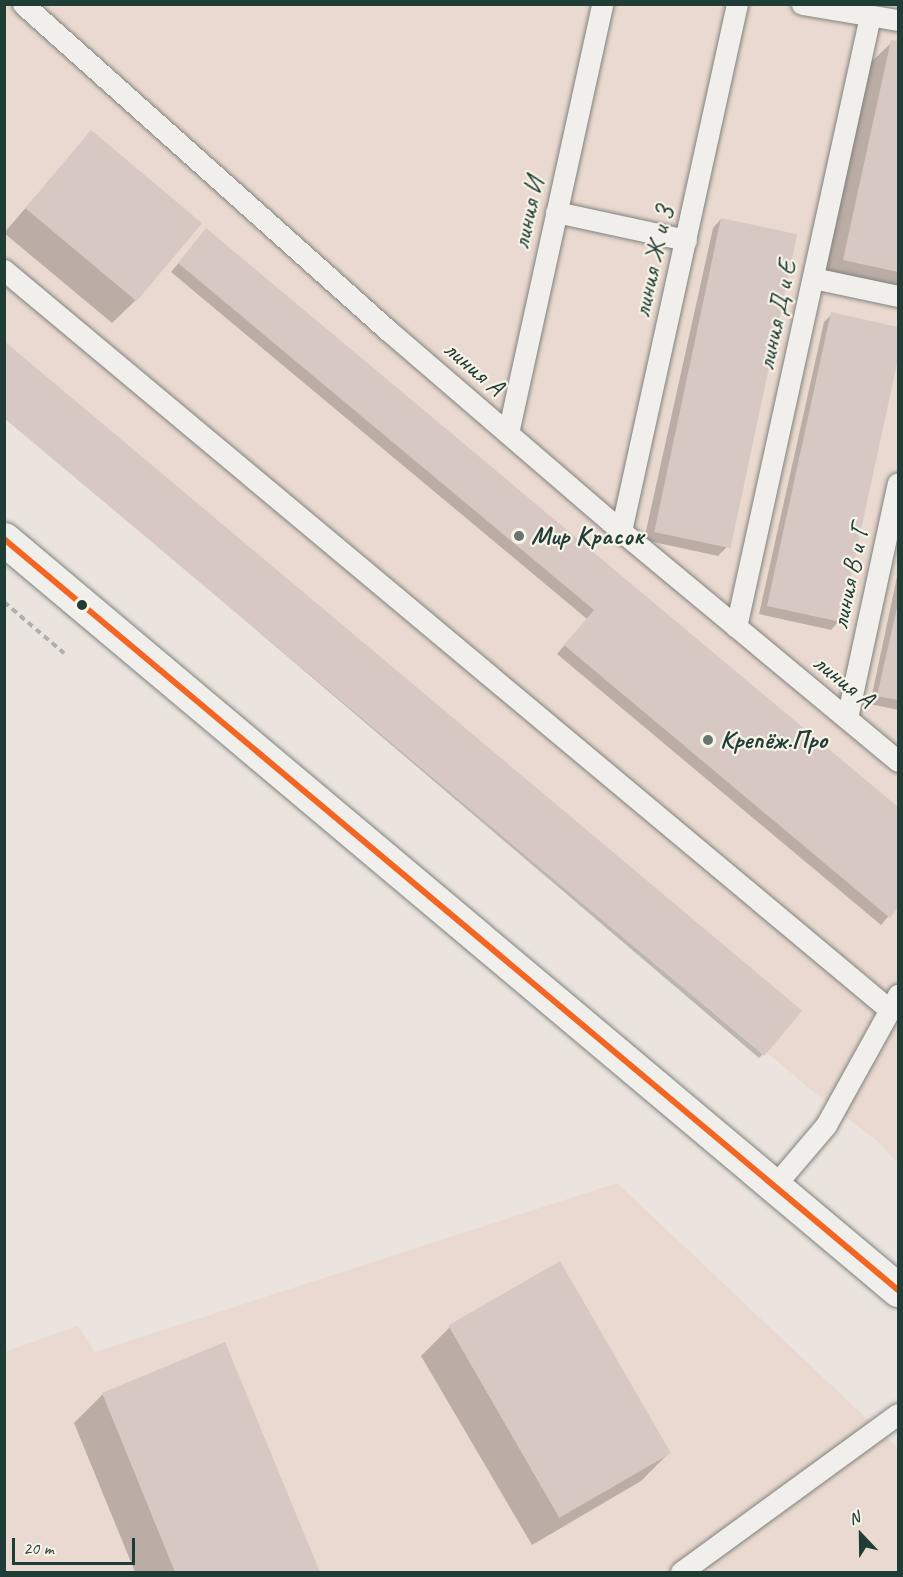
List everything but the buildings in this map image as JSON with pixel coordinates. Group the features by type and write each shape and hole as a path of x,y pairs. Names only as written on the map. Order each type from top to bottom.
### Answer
{"main road":[{"path":"4,539 706,1126 898,1290"}],"lane":[{"name":"линия А","path":"23,4 621,531 898,761"},
{"name":"линия И","path":"508,433 602,4"},
{"name":"линия Ж и З","path":"621,531 737,4"},
{"path":"802,4 898,20"},
{"name":"линия Д и Е","path":"736,627 870,16"},
{"path":"556,212 686,240"},
{"path":"4,270 894,1002 826,1125 775,1185"},
{"path":"813,278 898,296"},
{"name":"линия В и Г","path":"847,718 898,483"},
{"path":"681,1572 898,1414"}],"path":[{"path":"4,602 64,653"}],"shaded area":[{"path":"5,5 898,5 898,1163 876,1140 806,1086 5,400"},
{"path":"617,1183 898,1448 898,1572 5,1572 4,1352 78,1326 95,1352"}],"transit line":[{"path":"4,539 898,1290"}],"place":[{"name":"Мир Красок","path":"519,536"},
{"name":"Крепёж.Про","path":"708,740"}]}
